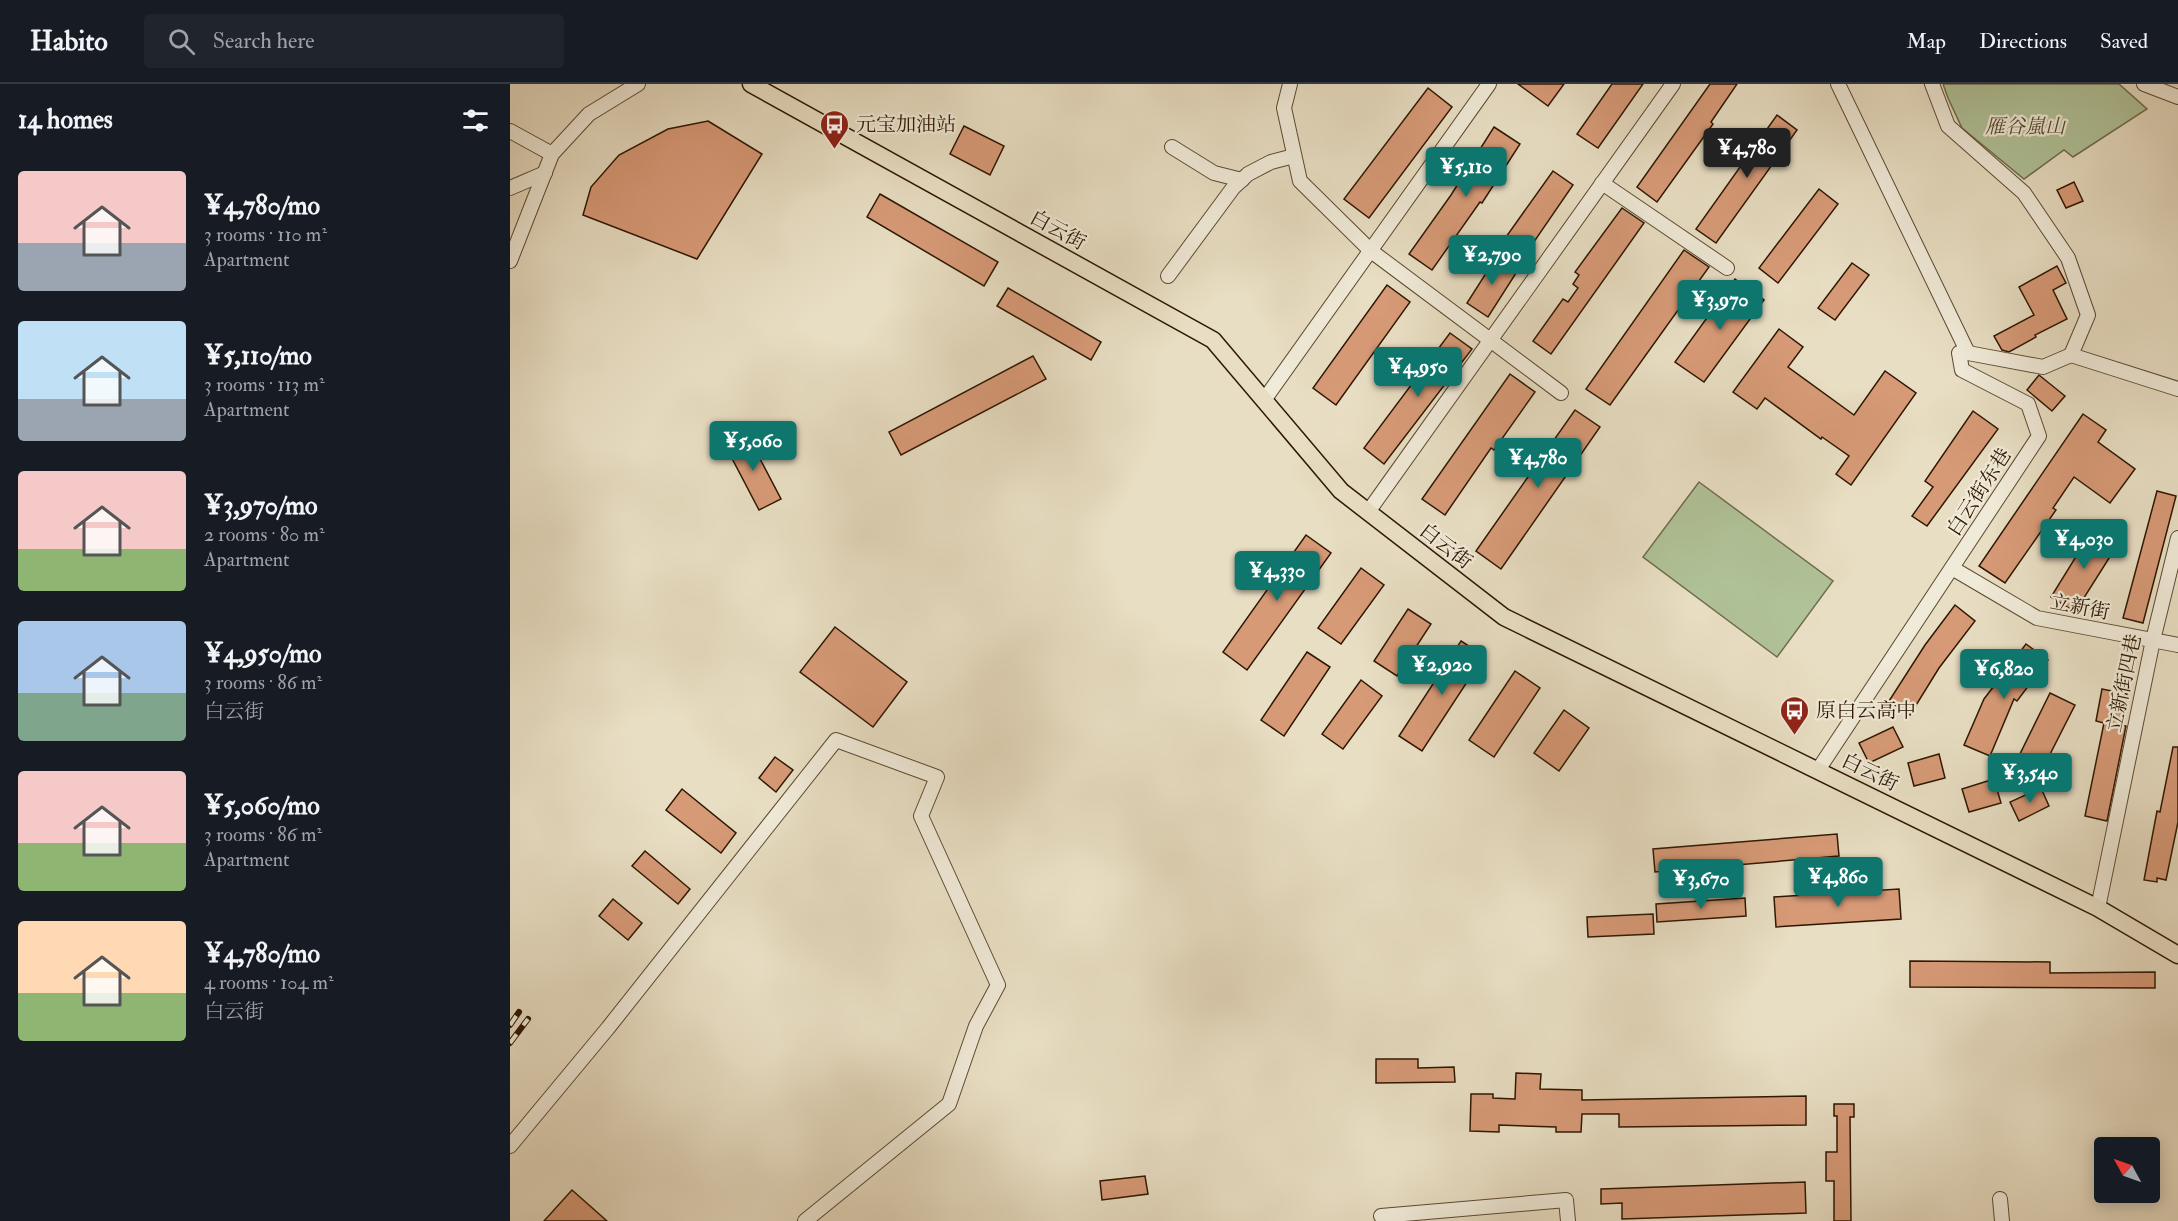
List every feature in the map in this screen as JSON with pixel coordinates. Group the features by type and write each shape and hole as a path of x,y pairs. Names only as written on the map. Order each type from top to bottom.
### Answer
{"main road":[{"name":"白云街","path":"751,84 1213,340 1341,491 1504,617 2098,908 2178,955"}],"street":[{"path":"510,261 552,154 589,114 638,84"},
{"path":"1290,84 1284,108 1300,181 1371,251 1561,393"},
{"path":"1264,400 1489,84"},
{"path":"1368,512 1673,84"},
{"path":"1838,84 1968,353 2043,367 2071,355 2178,389"},
{"path":"1932,84 1948,126 2024,193 2067,258 2088,315 2071,355"},
{"path":"2144,84 2178,97"},
{"path":"510,130 552,154"},
{"path":"1172,147 1214,173 1242,180"},
{"path":"1168,276 1233,188 1248,174 1271,162 1294,156"},
{"path":"510,188 545,173"},
{"path":"1602,183 1727,268"},
{"name":"白云街东巷","path":"1818,770 2039,436 2028,404 1962,370 1959,353 1968,353"},
{"name":"立新街四巷","path":"2098,908 2153,640 2178,538"},
{"name":"立新街","path":"1952,568 2037,618 2178,645"},
{"path":"510,1146 615,1019 836,740 937,777 921,816 998,985 976,1026 949,1104 805,1221"},
{"path":"2000,1199 2002,1221"},
{"path":"1381,1216 1566,1200 1568,1221"}],"green space":[{"name":"雁谷嵐山","path":"1943,84 2119,84 2147,109 2073,157 2064,150 2024,179 1962,128"},
{"path":"1699,482 1833,581 1777,657 1643,557"}],"building":[{"path":"1518,84 1564,84 1548,106"},
{"path":"1612,84 1643,84 1598,148 1577,134"},
{"path":"1710,84 1737,84 1711,122 1713,124 1657,202 1637,187"},
{"path":"1428,88 1452,107 1369,218 1344,199"},
{"path":"1777,115 1797,130 1716,243 1696,229"},
{"path":"708,121 762,154 697,259 583,215 591,187 619,155 668,129"},
{"path":"964,126 1004,146 990,175 950,154"},
{"path":"1494,127 1520,144 1482,203 1480,202 1432,270 1409,254 1451,195"},
{"path":"1553,171 1573,185 1527,252 1506,237"},
{"path":"2074,182 2083,201 2066,208 2057,190"},
{"path":"1819,189 1838,204 1778,283 1759,268"},
{"path":"880,194 998,262 984,286 867,217"},
{"path":"1622,208 1644,223 1551,354 1533,341 1563,299 1568,302 1578,288 1573,284 1579,275 1575,272"},
{"path":"1684,250 1709,267 1610,405 1586,389"},
{"path":"1497,256 1518,270 1488,317 1467,303"},
{"path":"1852,263 1869,275 1835,320 1818,308"},
{"path":"2057,266 2066,283 2053,290 2067,319 2035,335 2036,337 2009,352 2002,350 1994,336 2034,315 2019,287"},
{"path":"1735,279 1764,300 1704,382 1675,362"},
{"path":"1387,285 1410,302 1336,405 1313,388"},
{"path":"1008,288 1101,342 1091,360 997,306"},
{"path":"1779,329 1803,347 1788,367 1854,415 1885,371 1916,393 1851,485 1836,474 1849,456 1822,437 1821,439 1765,398 1757,409 1733,392"},
{"path":"1450,333 1472,349 1384,464 1364,448"},
{"path":"1033,356 1046,379 901,455 889,432"},
{"path":"1510,374 1535,392 1494,450 1491,448 1445,515 1422,499"},
{"path":"2039,375 2065,396 2052,411 2027,390"},
{"path":"1575,410 1600,427 1501,569 1476,551"},
{"path":"1973,411 1998,429 1927,526 1912,516 1933,487 1925,481"},
{"path":"2083,414 2106,430 2098,442 2135,469 2110,503 2074,477 2053,508 2056,510 2005,583 1979,566"},
{"path":"747,434 781,499 759,510 725,445"},
{"path":"2157,491 2176,496 2143,623 2123,618"},
{"path":"2093,529 2118,544 2075,612 2051,597"},
{"path":"1306,535 1331,553 1247,670 1223,652"},
{"path":"1361,568 1384,585 1341,644 1318,628"},
{"path":"1955,605 1975,621 1939,668 1910,715 1889,701 1925,645"},
{"path":"1408,609 1431,624 1397,676 1374,661"},
{"path":"835,627 907,682 873,727 800,672"},
{"path":"1461,641 1484,656 1422,751 1399,736"},
{"path":"2026,644 2048,660 2017,701 2014,699 1990,756 1964,745 1984,699"},
{"path":"1307,652 1330,667 1284,736 1261,720"},
{"path":"1515,671 1540,688 1494,757 1469,740"},
{"path":"1361,680 1382,696 1343,749 1322,734"},
{"path":"2102,689 2127,694 2121,725 2126,726 2107,821 2085,816 2104,723 2096,721"},
{"path":"2050,693 2075,705 2042,770 2018,758"},
{"path":"1564,710 1589,728 1559,771 1534,753"},
{"path":"1893,727 1903,747 1869,763 1859,743"},
{"path":"2173,747 2178,747 2178,822 2166,880 2157,878 2157,882 2144,880 2157,811 2160,812"},
{"path":"1939,754 1945,778 1914,786 1908,763"},
{"path":"775,757 793,770 776,792 759,778"},
{"path":"1994,779 2001,803 1969,812 1962,789"},
{"path":"2041,788 2049,806 2019,821 2010,802"},
{"path":"682,789 736,833 721,853 666,810"},
{"path":"1837,834 1839,856 1655,872 1653,849"},
{"path":"645,851 690,889 678,904 632,866"},
{"path":"1899,889 1901,919 1776,927 1774,897"},
{"path":"1745,898 1746,916 1657,922 1656,904"},
{"path":"613,899 642,923 628,940 599,916"},
{"path":"1653,914 1654,934 1588,937 1587,917"},
{"path":"1910,961 2050,962 2050,973 2155,972 2155,988 1910,987"},
{"path":"1376,1059 1418,1059 1418,1068 1454,1067 1455,1082 1376,1083"},
{"path":"1516,1073 1541,1074 1540,1089 1582,1090 1582,1100 1806,1096 1806,1125 1619,1127 1619,1114 1582,1114 1581,1132 1556,1132 1556,1127 1499,1125 1499,1132 1470,1131 1471,1094 1493,1094 1493,1098 1515,1099"},
{"path":"1834,1104 1854,1104 1854,1117 1850,1117 1851,1221 1834,1221 1834,1181 1826,1181 1826,1152 1837,1152 1837,1116 1834,1116"},
{"path":"1145,1176 1148,1194 1102,1200 1100,1181"},
{"path":"1805,1182 1806,1213 1622,1219 1622,1203 1601,1204 1601,1189"},
{"path":"572,1190 607,1221 544,1221"}],"railway":[{"path":"510,1025 519,1012"},
{"path":"510,1043 528,1019"}],"place":[{"name":"元宝加油站","path":"835,150"},
{"name":"原白云高中","path":"1795,736"}]}
